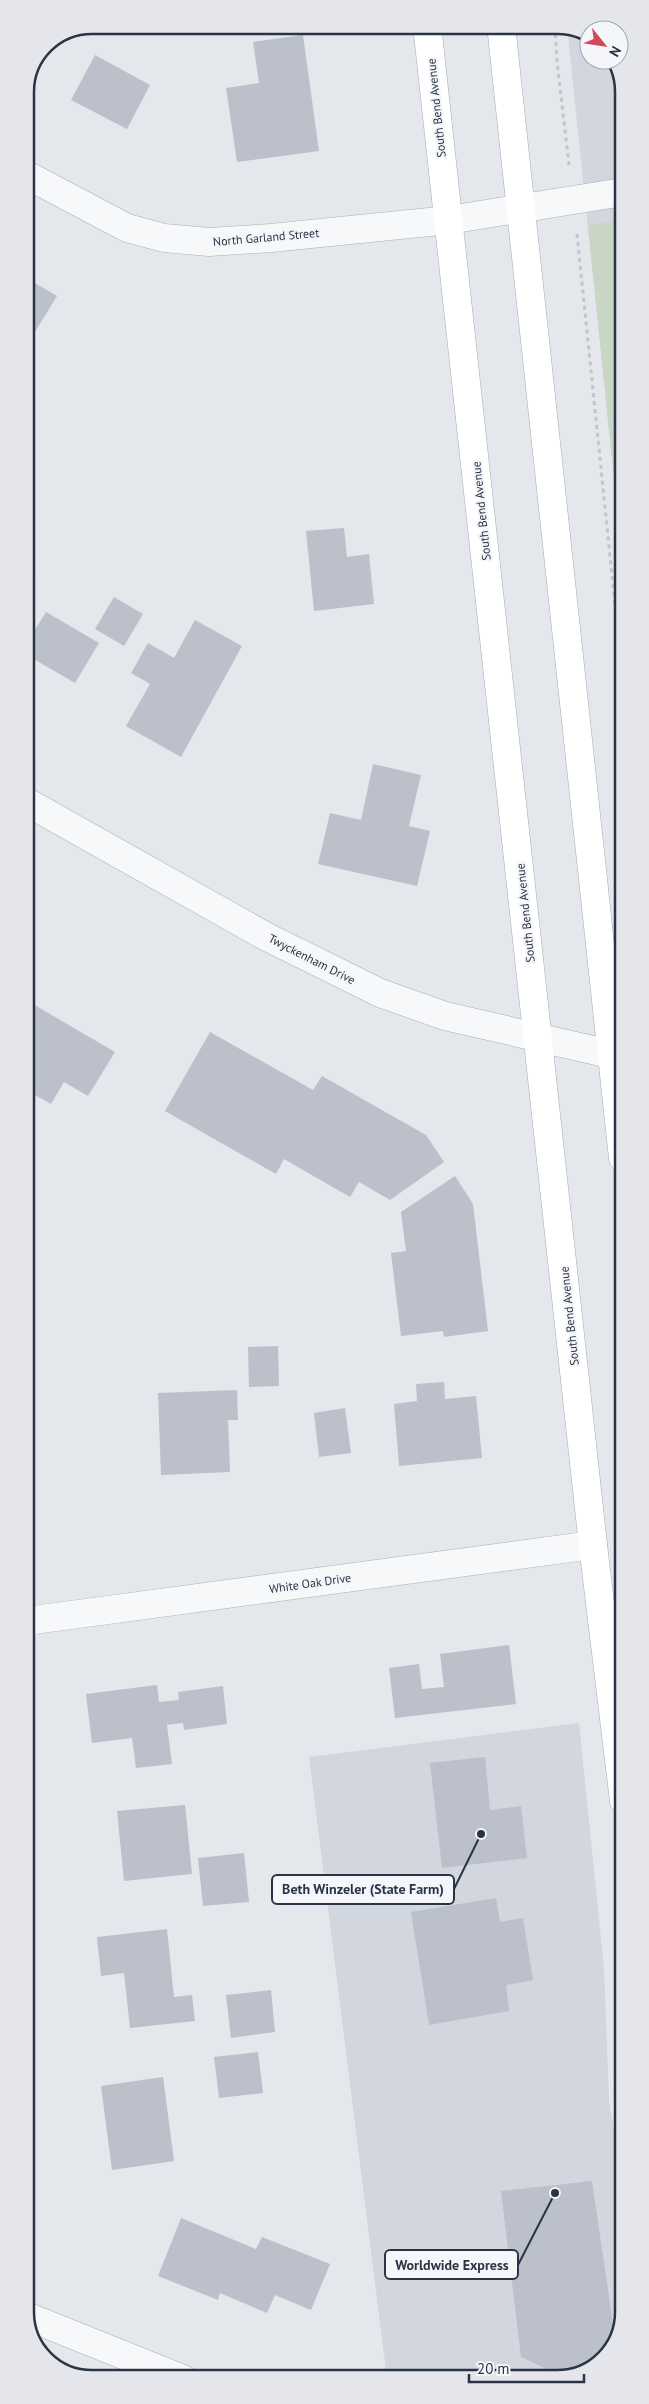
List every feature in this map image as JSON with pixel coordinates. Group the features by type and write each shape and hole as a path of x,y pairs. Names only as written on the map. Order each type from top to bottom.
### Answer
{"main road":[{"name":"South Bend Avenue","path":"428,34 593,1544 615,1726"},
{"path":"502,34 603,958 615,1042"}],"street":[{"name":"North Garland Street","path":"34,179 127,228 164,238 209,242 449,220 615,193"},
{"name":"Twyckenham Drive","path":"34,806 267,937 380,993 445,1016 615,1056"},
{"name":"White Oak Drive","path":"34,1620 593,1544"},
{"path":"35,2319 161,2370"}],"path":[{"path":"555,34 615,606"}],"shaded area":[{"path":"568,35 579,38 579,70 610,70 615,92 615,488"},
{"path":"579,1723 604,1968 609,2099 615,2139 615,2320 609,2338 603,2347 595,2356 576,2367 557,2370 386,2370 309,1757"}],"green space":[{"path":"615,221 615,488 588,226"}],"building":[{"path":"303,35 319,151 237,162 226,88 259,83 253,42"},
{"path":"95,55 150,85 127,129 71,100"},
{"path":"34,282 57,296 34,333"},
{"path":"344,528 347,557 369,554 374,604 314,611 306,531"},
{"path":"114,597 143,614 124,646 95,629"},
{"path":"46,612 99,643 75,683 34,659 34,631"},
{"path":"195,620 242,646 181,757 126,726 150,684 131,673 148,643 174,658"},
{"path":"373,764 421,775 409,826 430,831 417,886 318,864 330,813 361,820"},
{"path":"34,1005 115,1052 88,1096 64,1082 51,1104 34,1094"},
{"path":"210,1032 313,1090 322,1076 426,1135 444,1162 390,1200 359,1182 350,1197 284,1159 276,1174 165,1111"},
{"path":"455,1176 473,1204 488,1331 444,1337 443,1331 401,1336 391,1253 406,1251 401,1212"},
{"path":"278,1346 279,1386 249,1387 248,1347"},
{"path":"444,1382 445,1399 476,1396 482,1458 399,1466 394,1404 417,1401 416,1384"},
{"path":"237,1390 238,1420 228,1420 230,1472 161,1475 158,1393"},
{"path":"345,1408 351,1453 319,1457 314,1413"},
{"path":"509,1645 516,1704 395,1718 389,1668 419,1664 422,1689 444,1687 440,1654"},
{"path":"157,1685 159,1702 179,1700 178,1692 223,1686 227,1724 184,1730 183,1723 167,1725 172,1764 136,1768 132,1738 92,1743 86,1694"},
{"path":"485,1757 490,1810 521,1806 527,1858 442,1868 430,1763"},
{"path":"185,1805 192,1874 124,1881 117,1811"},
{"path":"244,1853 249,1902 203,1906 198,1858"},
{"path":"496,1898 500,1922 523,1918 533,1980 506,1985 509,2011 429,2025 411,1912"},
{"path":"167,1929 174,1997 192,1995 195,2021 130,2028 124,1973 101,1976 97,1937"},
{"path":"271,1990 275,2032 231,2038 226,1995"},
{"path":"258,2052 263,2093 219,2098 214,2057"},
{"path":"163,2077 174,2161 112,2170 101,2086"},
{"path":"592,2181 613,2326 609,2338 595,2356 576,2367 549,2370 521,2357 501,2191"},
{"path":"181,2218 256,2249 262,2237 330,2264 311,2310 275,2295 267,2313 220,2293 218,2300 158,2276"}],"place":[{"name":"Beth Winzeler (State Farm)","path":"481,1834"},
{"name":"Worldwide Express","path":"555,2193"}]}
